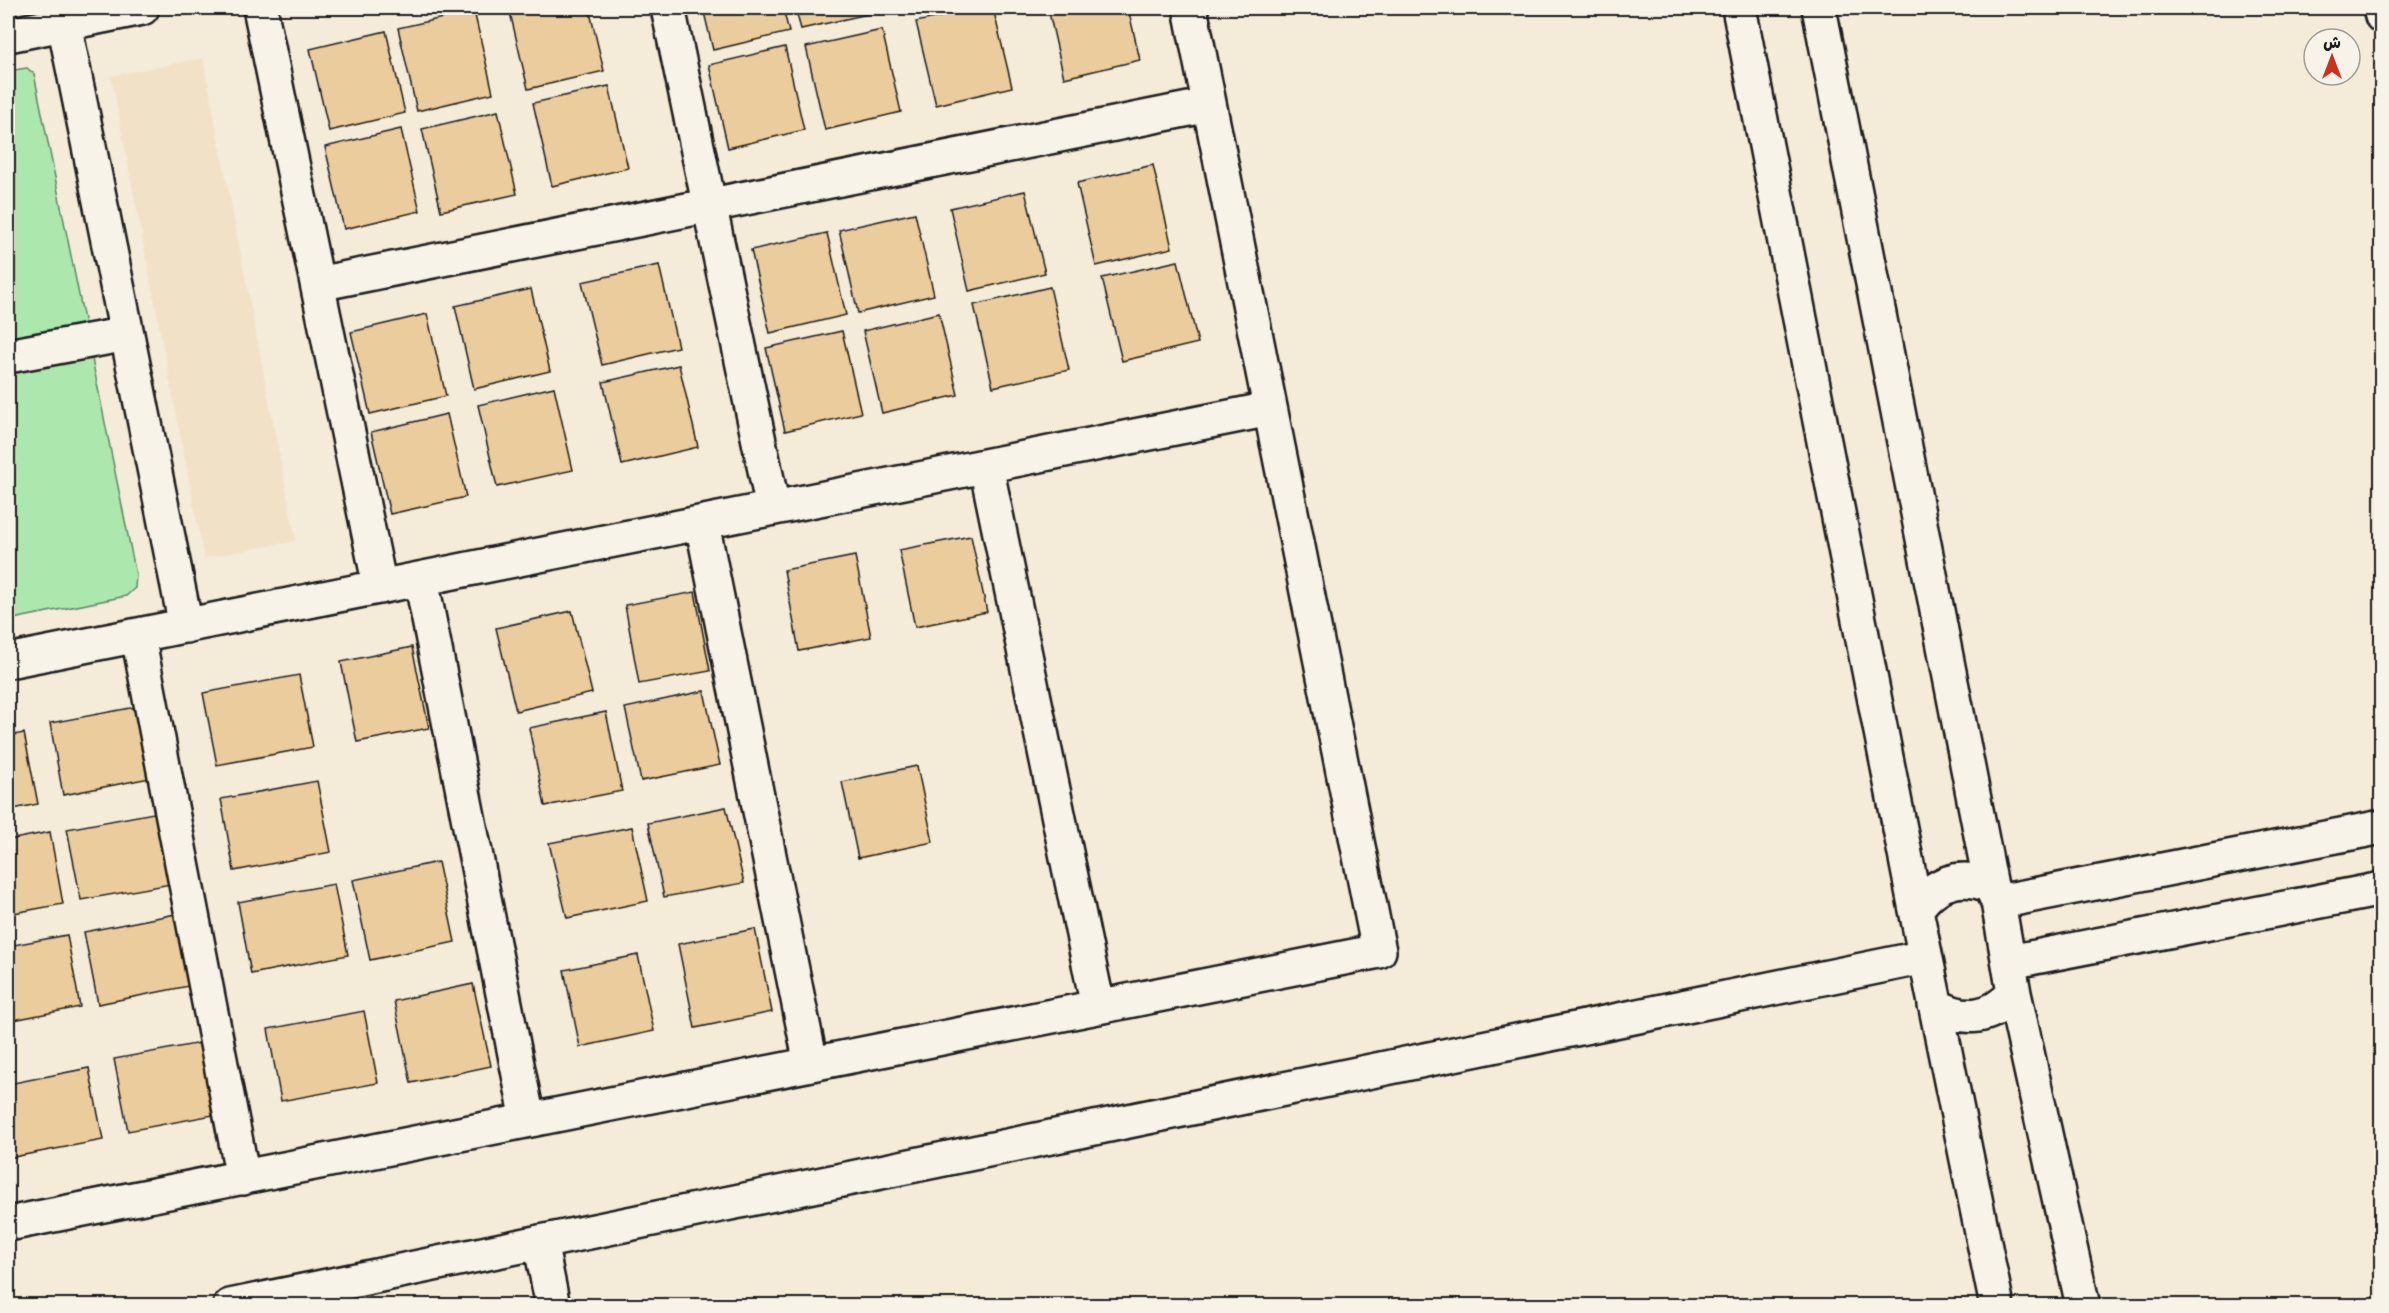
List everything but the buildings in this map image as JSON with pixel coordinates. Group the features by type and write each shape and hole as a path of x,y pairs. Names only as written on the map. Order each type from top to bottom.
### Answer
{"street":[{"path":"13,25 64,23 142,8"},
{"path":"260,8 380,587"},
{"path":"668,8 773,508"},
{"path":"8,1224 1379,951 1190,8"},
{"path":"1739,8 1925,957 1997,1305"},
{"path":"1819,8 2012,978 2083,1305"},
{"path":"2380,8 2382,16"},
{"path":"64,23 186,626"},
{"path":"318,284 1209,105"},
{"path":"8,356 127,334"},
{"path":"8,661 1270,409"},
{"path":"986,466 1098,1007"},
{"path":"702,523 811,1064"},
{"path":"421,579 528,1120"},
{"path":"138,636 243,1178"},
{"path":"1916,910 1935,887 1948,881 1978,880 1995,894 2382,827"},
{"path":"1935,1005 1962,1017 1977,1017 1992,1012 2012,978 2382,889"},
{"path":"230,1305 1925,957"},
{"path":"540,1242 553,1305"}],"shaded area":[{"path":"203,58 296,541 204,558 111,76"}],"green space":[{"path":"27,68 34,74 136,575 135,588 126,596 8,620 8,71"}]}
